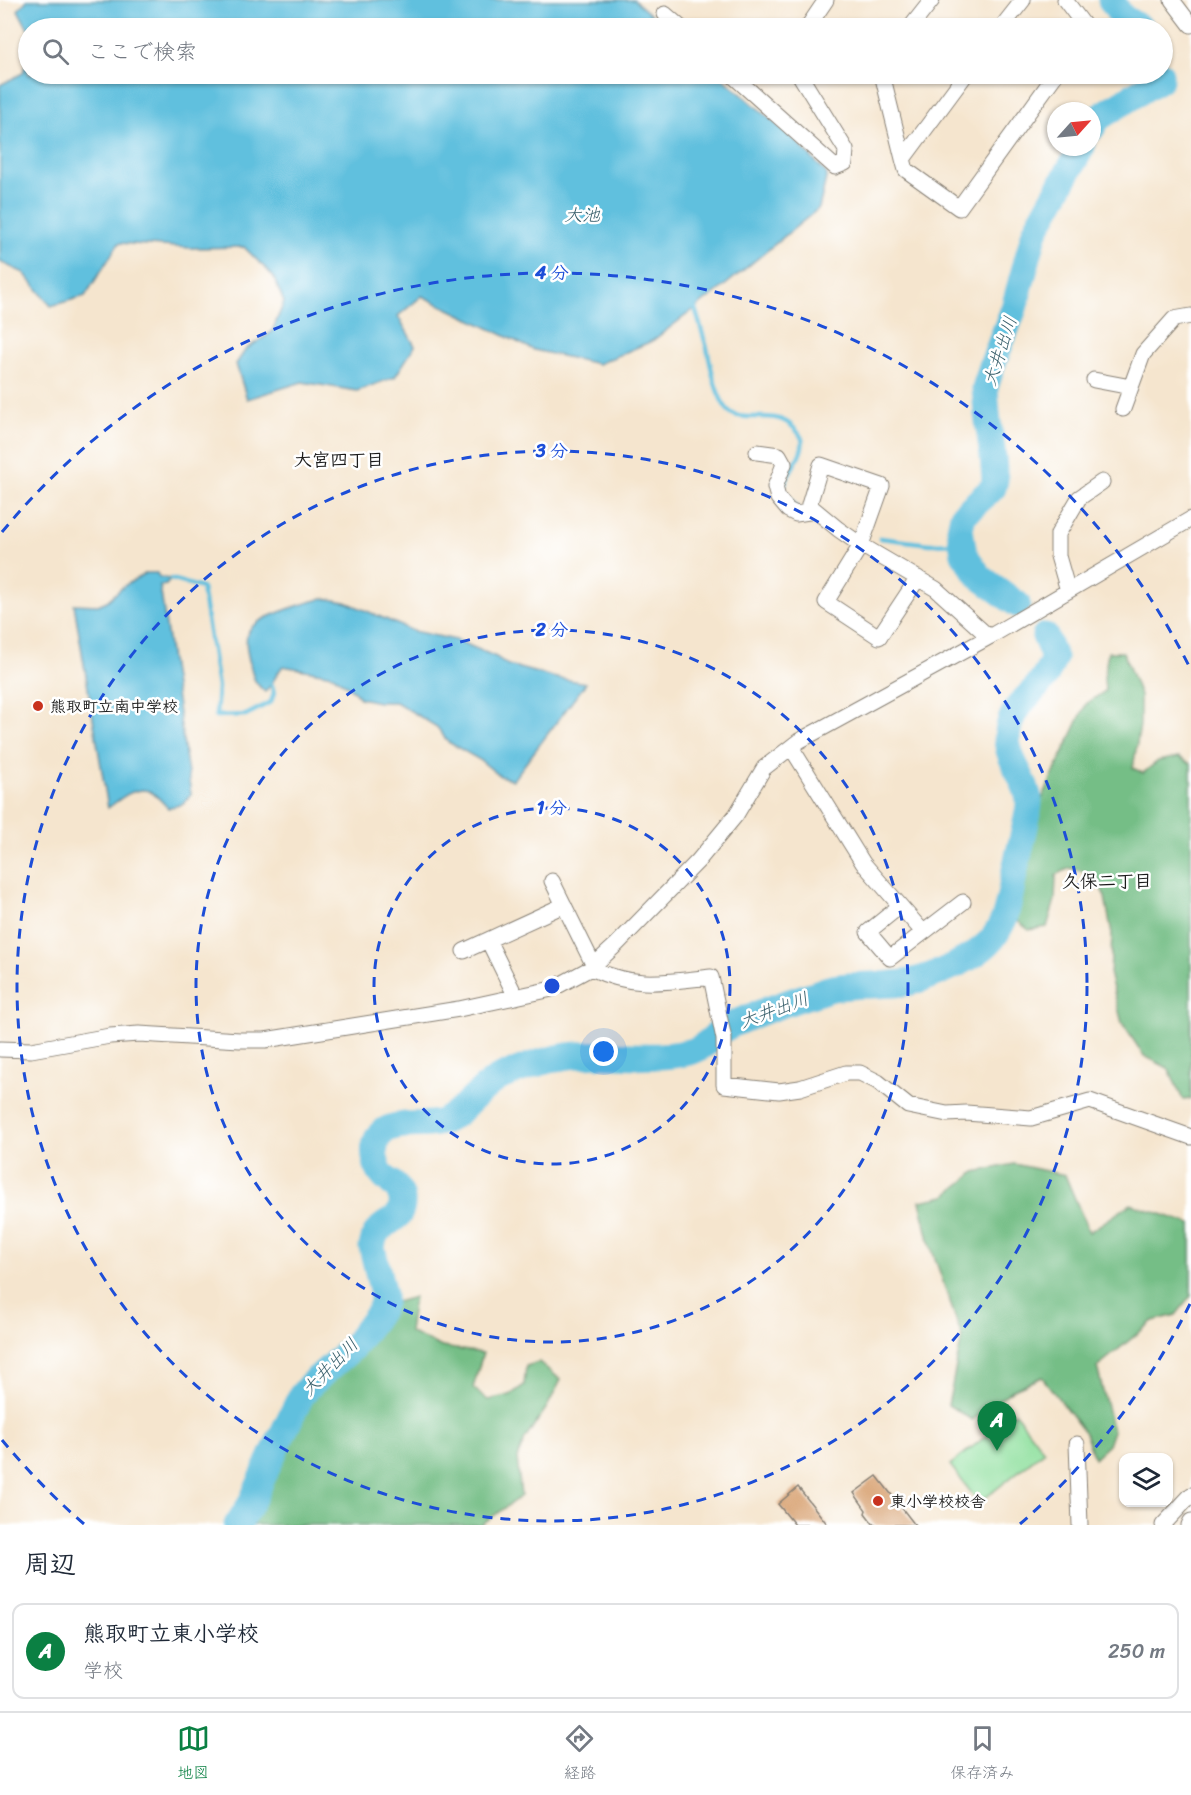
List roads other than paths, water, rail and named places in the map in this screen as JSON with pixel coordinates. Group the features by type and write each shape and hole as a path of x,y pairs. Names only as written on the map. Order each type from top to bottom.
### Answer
{"street":[{"path":"814,18 826,0"},
{"path":"918,18 932,0"},
{"path":"1009,18 1023,0"},
{"path":"1065,0 1078,18"},
{"path":"1172,0 1191,25"},
{"path":"665,14 670,18"},
{"path":"742,84 835,167 845,163 846,150 805,84"},
{"path":"884,84 906,170 959,207 1049,84"},
{"path":"903,159 959,84"},
{"path":"1123,409 1143,354 1174,319 1191,316"},
{"path":"1094,380 1131,387"},
{"path":"758,452 779,454 784,464 775,488 778,498 788,510 796,514 815,511"},
{"path":"918,578 879,637 826,602 861,545 882,486 821,465 809,505 861,545 918,578 936,589 988,638"},
{"path":"1068,591 1058,556 1058,534 1079,498 1102,482"},
{"path":"0,1049 31,1050 110,1036 139,1034 265,1040 459,1009 552,989 592,967 698,861 736,815 765,768 798,741 988,638 1191,519"},
{"path":"791,747 863,863 923,932"},
{"path":"552,881 592,967 610,977 631,982 660,983 711,977 724,1039 724,1085 779,1091 800,1088 846,1073 860,1073 878,1082 908,1106 937,1112 1031,1118 1090,1101 1191,1137"},
{"path":"900,906 868,932 890,958 963,902"},
{"path":"464,951 564,905"},
{"path":"488,940 516,997"},
{"path":"1077,1444 1080,1525"},
{"path":"1163,1525 1190,1498"}],"water":[{"path":"27,0 634,0 655,18 22,18 18,10"},
{"name":"大池","path":"18,76 18,84 730,84 797,142 827,174 819,208 718,291 652,341 598,364 534,350 422,296 398,316 415,346 395,377 357,391 302,382 247,399 236,364 246,349 272,332 284,302 273,276 244,247 191,248 119,243 85,296 51,306 24,273 0,262 0,85"},
{"path":"146,573 157,573 159,577 171,579 166,585 160,586 191,794 183,804 168,808 152,792 138,790 108,808 74,604 98,605"},
{"path":"323,598 346,602 413,631 456,640 496,657 508,665 556,678 586,683 513,780 500,776 480,760 448,742 437,727 396,702 379,702 360,698 333,675 283,666 265,692 261,688 254,678 248,657 246,642 248,632 253,626 270,616"}],"waterway":[{"name":"大井出川","path":"1111,0 1124,18"},
{"name":"大井出川","path":"1101,116 1152,84"},
{"name":"大井出川","path":"1017,604 980,577 964,554 960,529 963,515 993,488 995,480 985,388 1014,308 1035,231 1077,156"},
{"path":"695,308 716,388 727,409 740,416 776,418 794,428 801,436 801,451 787,477 783,490 796,506"},
{"path":"880,538 930,544 962,543"},
{"path":"171,579 202,588 218,687 216,716 246,715 271,702 274,693 272,685"},
{"name":"大井出川","path":"237,1525 250,1505 301,1396 310,1385 352,1348 379,1312 383,1303 372,1247 377,1232 398,1216 402,1206 398,1189 385,1178 377,1164 375,1147 383,1131 398,1126 441,1122 457,1113 494,1081 539,1063 577,1055 664,1056 693,1051 738,1022 826,990 910,982 931,975 966,959 993,938 1006,912 1029,806 1027,792 1010,753 1007,736 1015,712 1043,679 1054,658 1045,636"}],"place":[{"name":"熊取町立南中学校","path":"38,706"},
{"name":"熊取町立東小学校","path":"997,1451"},
{"name":"東小学校校舎","path":"878,1501"}],"district":[{"name":"大宮四丁目","path":"339,460"},
{"name":"久保二丁目","path":"1107,881"}]}
